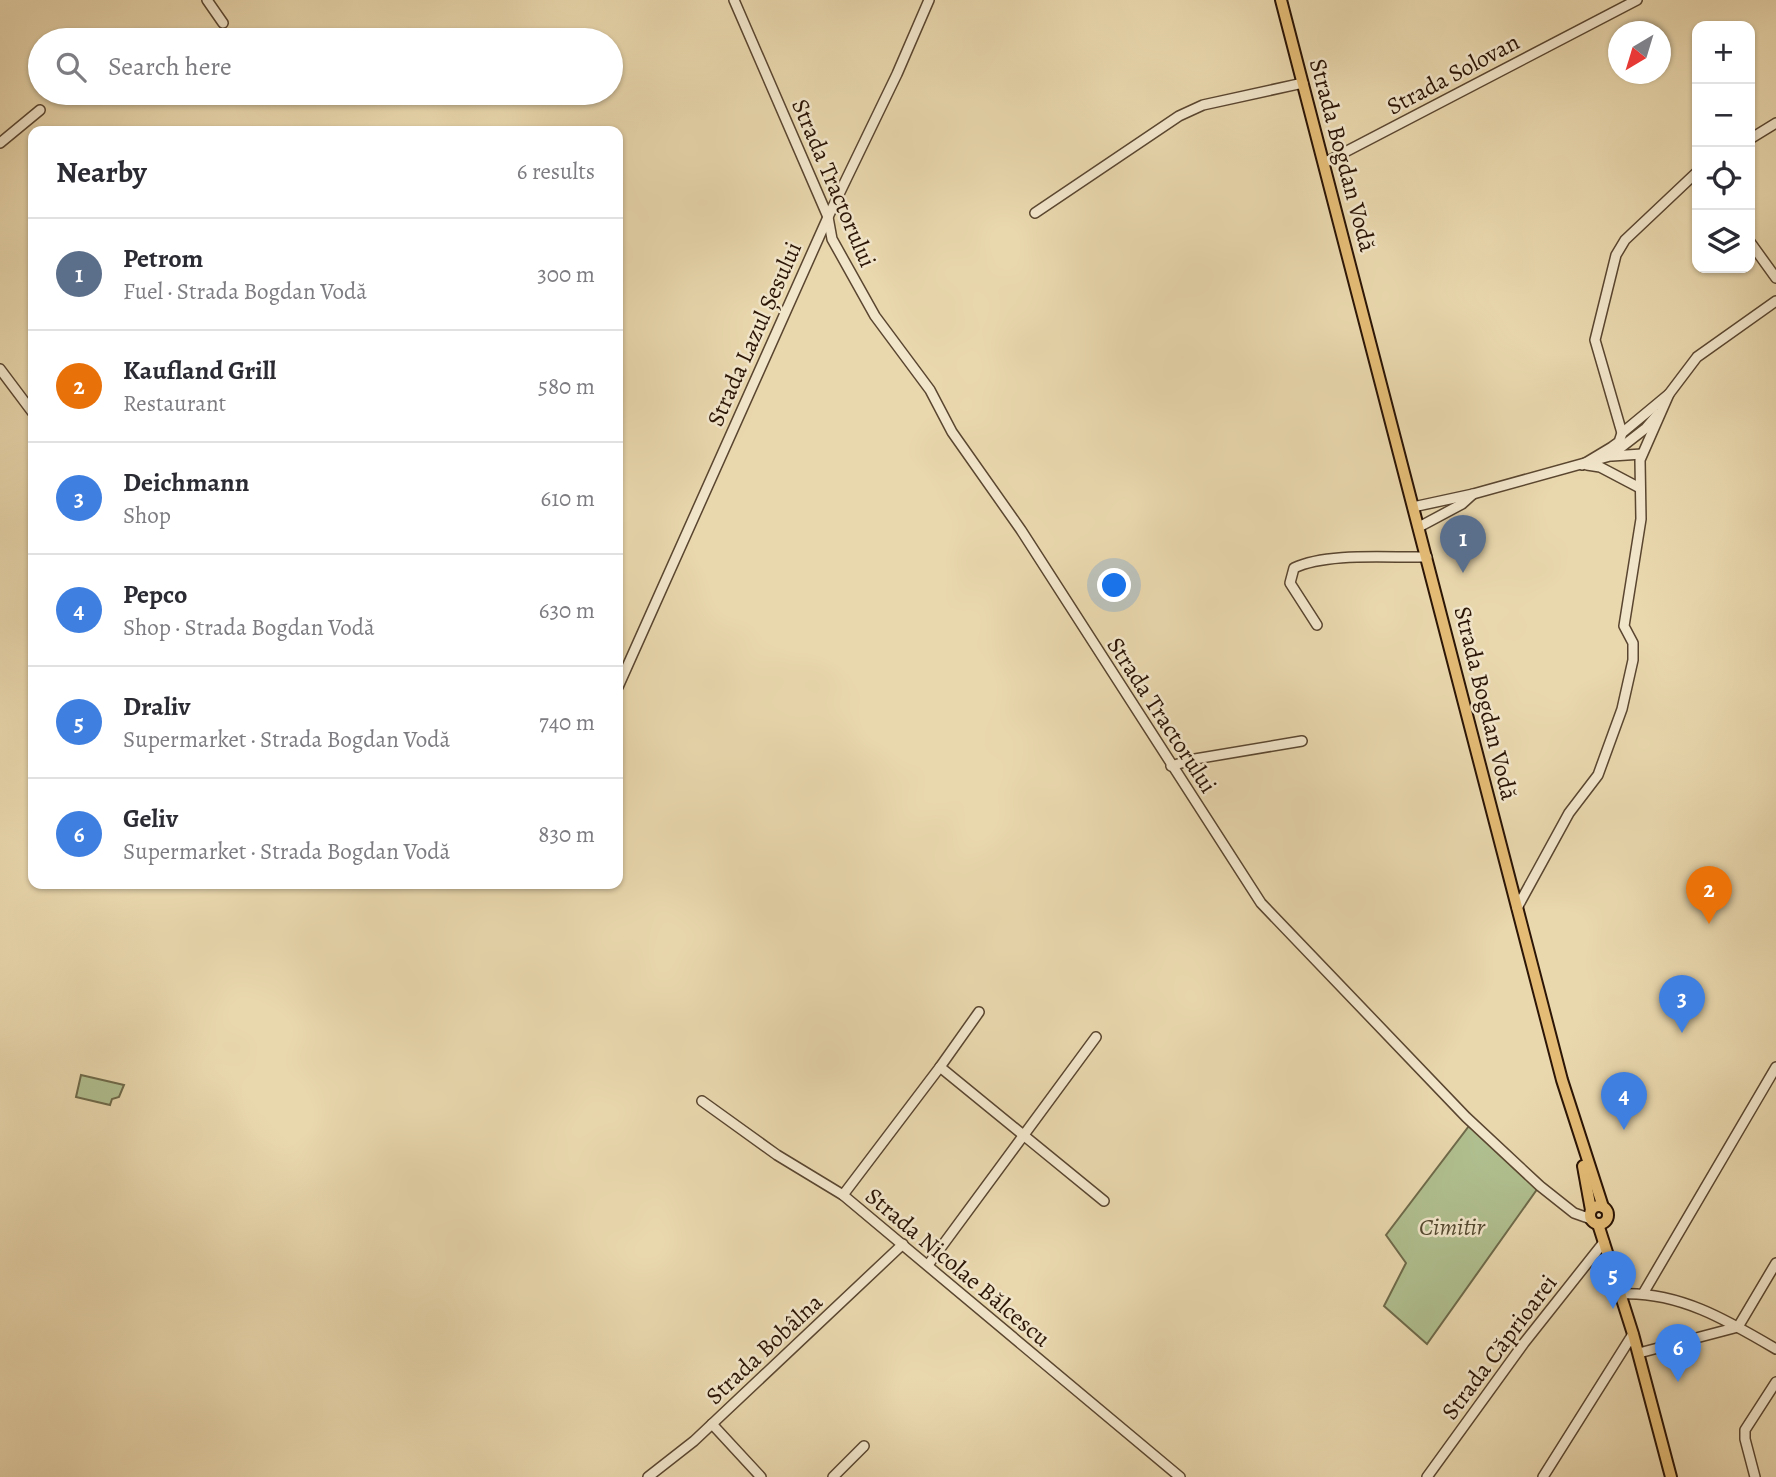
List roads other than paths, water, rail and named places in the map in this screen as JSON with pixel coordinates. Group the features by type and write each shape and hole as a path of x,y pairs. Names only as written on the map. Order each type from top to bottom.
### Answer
{"main road":[{"name":"Strada Bogdan Vodă","path":"1281,0 1577,1132 1596,1218 1639,1353 1671,1477"},
{"name":"Strada Bogdan Vodă","path":"1577,1132 1603,1207 1596,1218"}],"street":[{"path":"207,0 223,23"},
{"name":"Strada Tractorului","path":"734,0 828,218 832,239 875,316 930,390 951,432 1021,530 1171,766 1274,918 1466,1117 1565,1206 1582,1217 1596,1218"},
{"name":"Strada Lazul Șesului","path":"623,676 929,0"},
{"name":"Strada Solovan","path":"1324,163 1637,0"},
{"path":"1035,213 1179,116 1203,105 1303,83"},
{"path":"0,143 40,110"},
{"path":"1755,136 1776,123"},
{"path":"1624,438 1595,340 1616,256 1625,240 1692,177"},
{"path":"1755,249 1776,278"},
{"path":"1582,465 1654,420 1697,356 1776,302"},
{"path":"0,369 28,406"},
{"path":"1610,456 1633,426 1669,394"},
{"path":"1517,908 1569,813 1598,775 1622,709 1633,660 1633,643 1624,626 1641,519 1638,487 1642,454 1669,394"},
{"path":"1413,507 1474,494 1610,456 1642,454"},
{"path":"1582,465 1600,467 1638,487"},
{"path":"1419,527 1462,504 1474,494"},
{"path":"1317,625 1290,583 1294,568 1334,560 1427,556"},
{"path":"1171,766 1195,759 1302,741"},
{"path":"842,1195 979,1012"},
{"path":"928,1265 1096,1037"},
{"path":"940,1067 1104,1201"},
{"path":"1644,1292 1776,1067"},
{"name":"Strada Nicolae Bălcescu","path":"702,1101 777,1155 842,1195 1180,1477"},
{"name":"Strada Căprioarei","path":"1427,1477 1524,1343 1604,1242"},
{"name":"Strada Bobâlna","path":"648,1477 712,1424 903,1244"},
{"path":"1639,1353 1738,1327 1776,1263"},
{"path":"1620,1294 1644,1292 1698,1307 1776,1349"},
{"path":"1543,1477 1633,1334"},
{"path":"1755,1477 1745,1430 1776,1382"},
{"path":"712,1424 761,1477"},
{"path":"833,1477 864,1446"}],"place":[{"name":"Petrom","path":"1463,573"},
{"name":"Kaufland Grill","path":"1709,924"},
{"name":"Deichmann","path":"1682,1033"},
{"name":"Pepco","path":"1624,1130"},
{"name":"Draliv","path":"1613,1309"},
{"name":"Geliv","path":"1678,1382"}],"park label":[{"name":"Cimitir","path":"1452,1227"}]}
